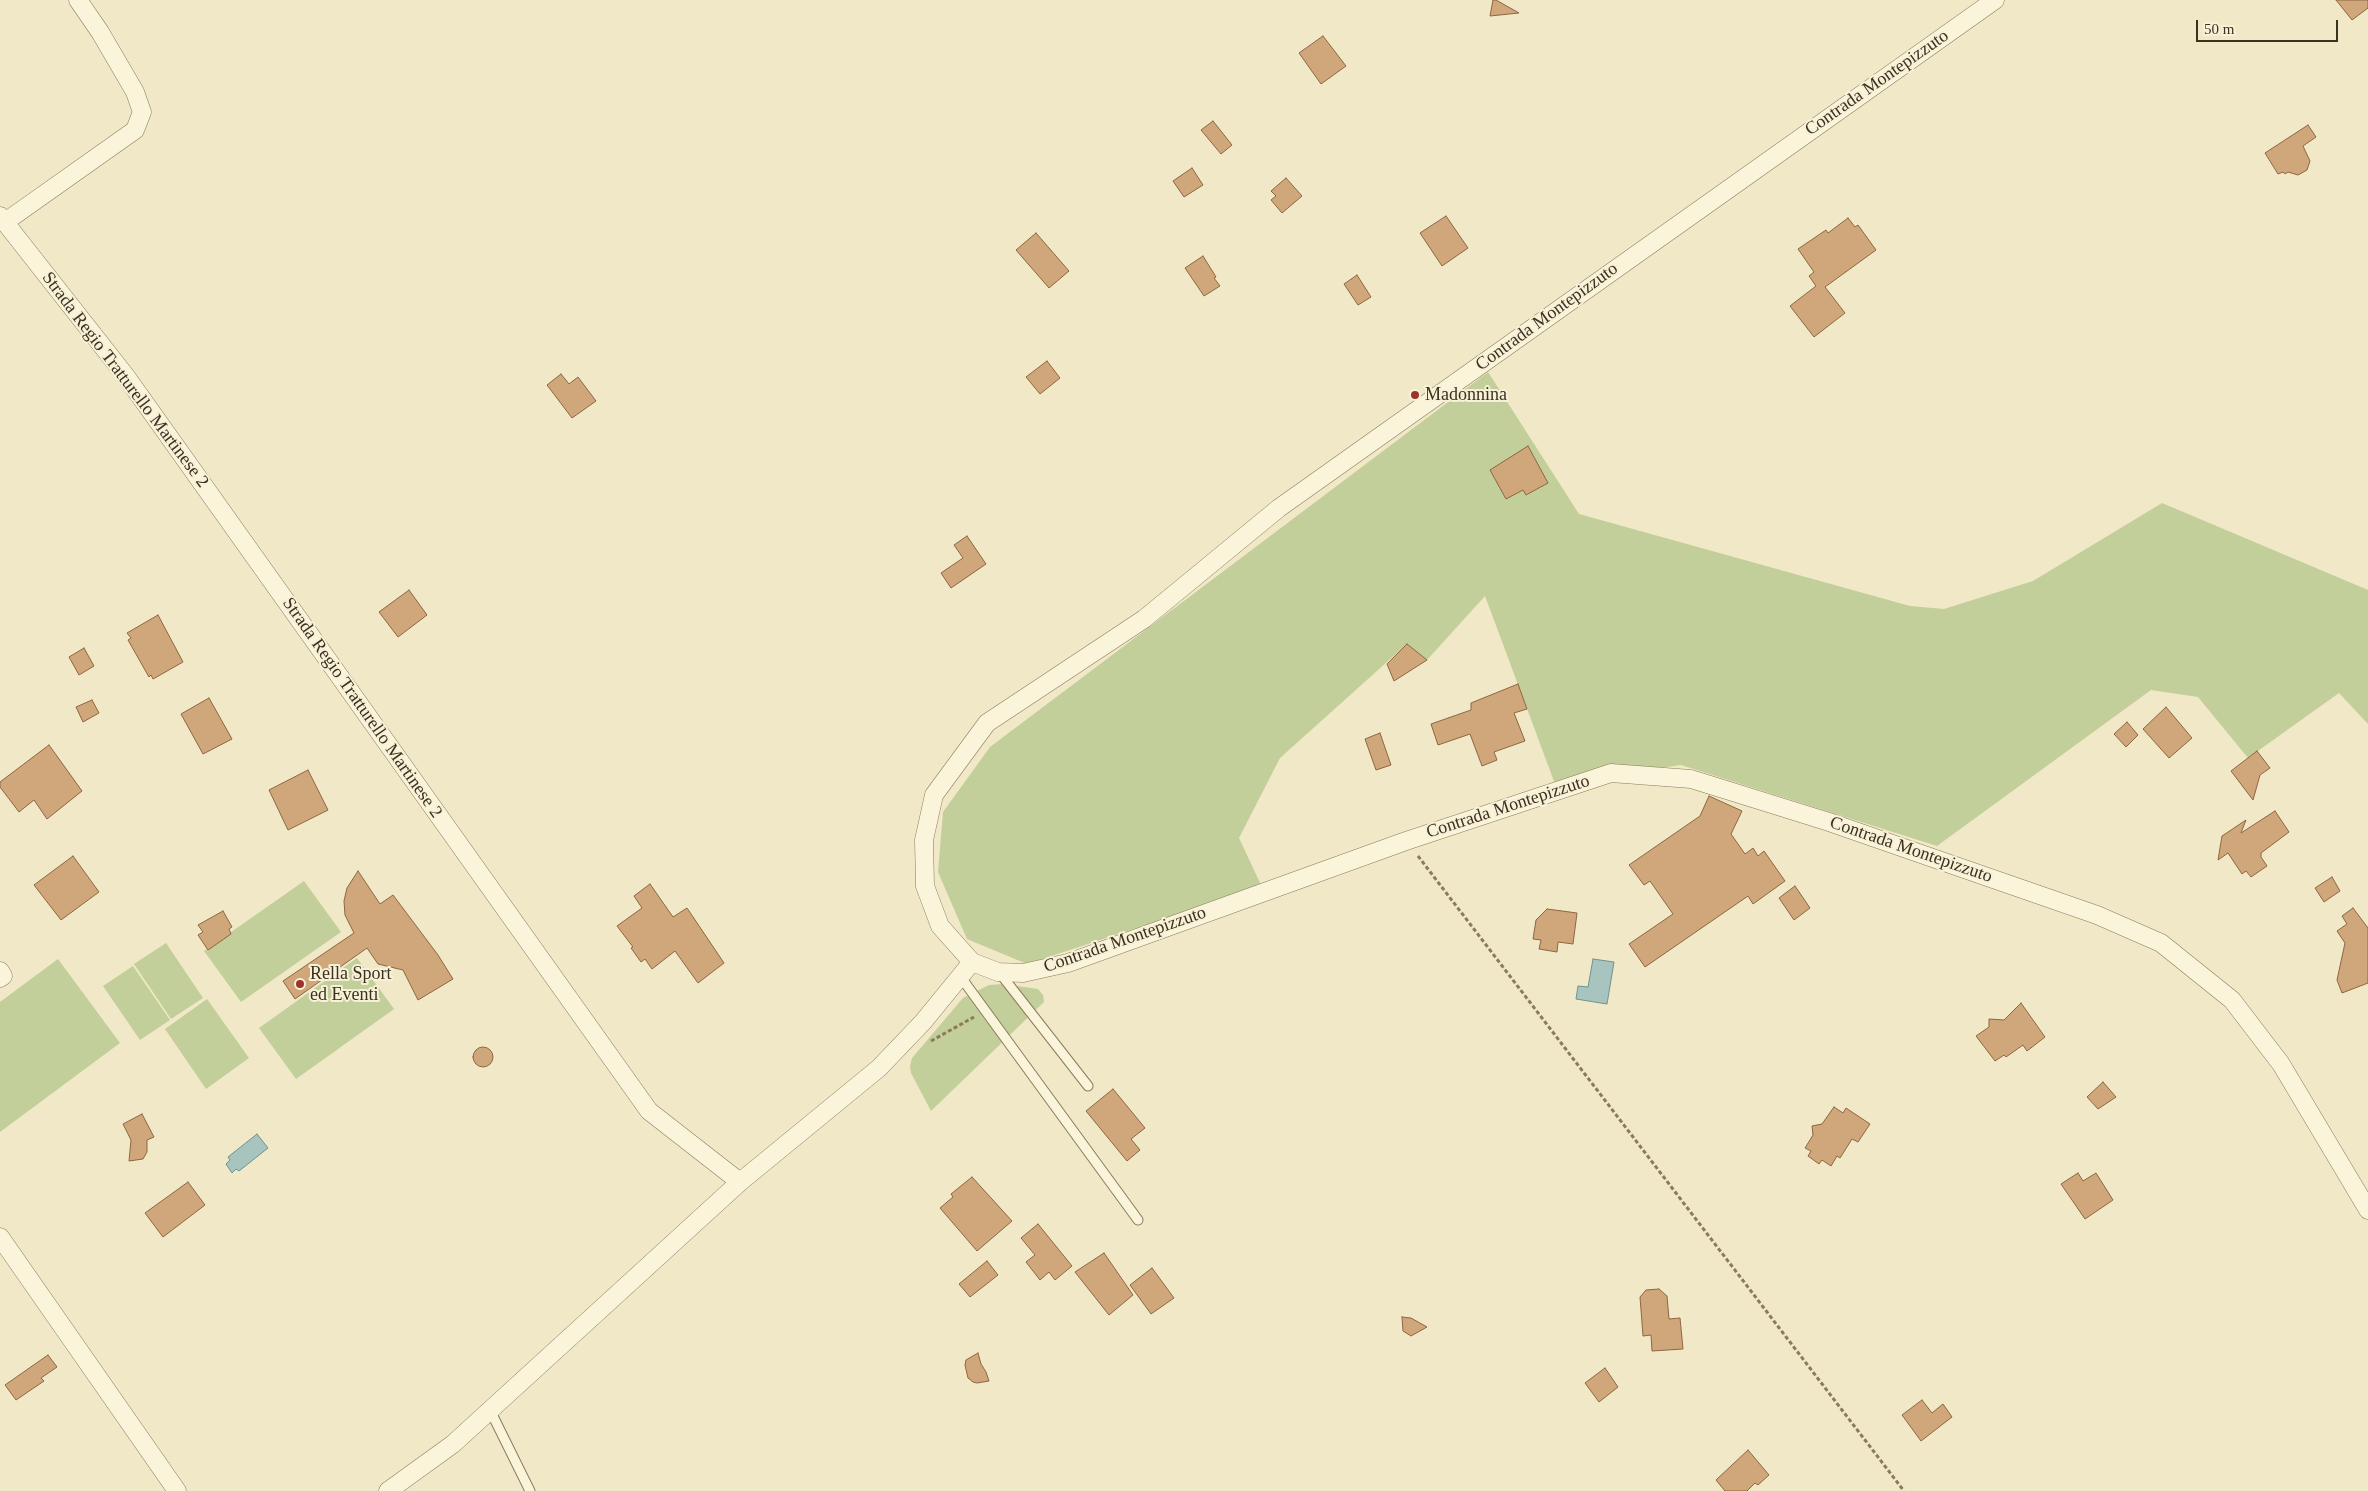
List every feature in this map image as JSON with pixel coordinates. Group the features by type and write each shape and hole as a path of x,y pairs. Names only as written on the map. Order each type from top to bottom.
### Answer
{"street":[{"path":"3,219 135,130 142,112 135,92 100,32 78,0"},
{"name":"Contrada Montepizzuto","path":"1994,0 1279,508 1144,619 987,723 934,795 924,840 924,886 940,926 972,962 998,972 1023,973 1068,963 1406,841 1611,773 1691,780 1829,822 2097,915 2161,943 2232,1000 2281,1064 2368,1210"},
{"name":"Strada Regio Tratturello Martinese 2","path":"3,219 125,375 649,1111 740,1182"},
{"path":"388,1491 453,1444 740,1182 879,1068 923,1022 972,962"},
{"path":"0,971 3,976 0,978"},
{"path":"0,1237 177,1491"}],"lane":[{"path":"998,972 1088,1086"},
{"path":"960,976 1138,1220"},
{"path":"490,1410 530,1491"}],"path":[{"path":"1406,841 1904,1491"},
{"path":"930,1042 985,1011"}],"green space":[{"path":"1488,372 1579,514 1910,606 1944,609 2033,581 2162,503 2368,590 2368,724 2339,693 2248,758 2198,697 2151,690 1937,846 1681,765 1555,784 1485,596 1427,660 1407,644 1280,758 1239,838 1262,887 1027,964 967,939 938,872 943,812 990,747"},
{"path":"304,881 341,932 241,1002 204,951"},
{"path":"166,943 203,998 171,1019 134,964"},
{"path":"357,958 394,1009 296,1079 259,1028"},
{"path":"58,959 120,1043 0,1132 0,1002"},
{"path":"133,966 170,1020 140,1040 103,986"},
{"path":"1003,984 1038,989 1043,995 1044,1002 931,1111 911,1073 912,1058 963,998 989,985"},
{"path":"207,999 249,1058 206,1089 165,1029"}],"water":[{"path":"1593,959 1614,962 1607,1004 1576,999 1578,986 1588,987"},
{"path":"257,1134 268,1148 239,1171 236,1169 232,1173 226,1164 230,1160 228,1157"}],"building":[{"path":"1493,0 1496,0 1519,13 1490,16"},
{"path":"2336,0 2368,0 2368,8 2352,20"},
{"path":"1323,36 1346,66 1321,84 1299,53"},
{"path":"1213,121 1232,145 1221,154 1201,130"},
{"path":"2308,125 2316,137 2303,146 2310,161 2307,170 2298,175 2288,172 2278,174 2265,153"},
{"path":"1192,168 1203,185 1184,197 1173,181"},
{"path":"1286,178 1302,196 1282,213 1271,200 1276,196 1271,191"},
{"path":"1446,216 1468,248 1442,266 1420,233"},
{"path":"1848,218 1855,227 1858,225 1876,250 1825,287 1845,313 1814,337 1790,306 1816,286 1809,276 1814,272 1798,249 1826,230 1828,233"},
{"path":"1036,233 1069,271 1049,288 1016,250"},
{"path":"1203,256 1220,286 1204,296 1185,268"},
{"path":"1357,275 1371,297 1358,305 1344,284"},
{"path":"1047,361 1060,378 1040,394 1026,377"},
{"path":"561,374 569,384 578,377 596,401 572,418 547,385"},
{"path":"1528,446 1548,483 1526,495 1523,490 1506,499 1490,470"},
{"path":"967,536 986,564 951,588 941,573 963,558 954,545"},
{"path":"409,590 427,615 398,637 379,612"},
{"path":"158,615 183,662 153,679 151,675 149,677 128,640 131,638 127,633"},
{"path":"1407,644 1427,660 1394,681 1387,664"},
{"path":"84,648 94,666 79,675 69,657"},
{"path":"1518,684 1527,709 1514,713 1525,741 1494,752 1497,760 1482,766 1470,734 1438,745 1431,724 1471,710 1471,703"},
{"path":"209,698 232,739 203,754 181,714"},
{"path":"92,700 99,713 83,722 76,707"},
{"path":"2166,707 2192,738 2169,758 2143,729"},
{"path":"2127,722 2138,735 2126,747 2114,734"},
{"path":"1380,733 1391,765 1376,770 1365,739"},
{"path":"49,745 82,791 47,819 34,800 19,812 0,787 0,782"},
{"path":"2257,751 2270,768 2260,775 2253,800 2231,771"},
{"path":"308,770 328,810 288,830 269,790"},
{"path":"1709,796 1742,811 1731,834 1745,854 1753,848 1758,856 1764,851 1785,881 1753,904 1748,896 1645,967 1629,944 1673,914 1650,881 1644,885 1629,865 1700,816"},
{"path":"2275,811 2289,832 2261,853 2261,857 2267,866 2251,877 2246,871 2242,874 2228,853 2218,860 2222,836 2246,820 2241,833"},
{"path":"73,856 99,892 61,920 34,885"},
{"path":"358,871 380,904 393,895 438,955 453,979 418,1000 403,970 378,964 367,948 295,999 283,981 354,933 345,915 344,901 347,888"},
{"path":"2332,877 2340,891 2324,902 2315,888"},
{"path":"650,884 673,917 687,908 724,963 698,983 675,951 652,969 645,959 641,962 631,948 633,947 617,926 642,908 634,896"},
{"path":"1795,886 1810,908 1794,920 1779,898"},
{"path":"2353,908 2368,928 2368,983 2342,993 2337,980 2345,943 2337,931 2347,924 2342,916"},
{"path":"1547,909 1577,913 1573,944 1558,942 1557,952 1539,949 1541,940 1533,939 1536,920"},
{"path":"223,911 232,927 229,929 231,934 208,950 198,935 203,932 198,925"},
{"path":"2021,1003 2045,1037 2027,1051 2023,1045 2006,1057 2004,1055 1995,1061 1976,1036 1989,1027 1989,1019 2004,1020"},
{"path":"483,1047 490,1050 493,1057 490,1064 483,1067 476,1064 473,1057 476,1050"},
{"path":"2103,1082 2116,1097 2098,1109 2087,1097"},
{"path":"1113,1089 1145,1128 1131,1139 1140,1150 1127,1161 1086,1111"},
{"path":"1834,1107 1843,1113 1846,1108 1870,1124 1858,1142 1852,1139 1840,1158 1837,1156 1831,1166 1822,1160 1819,1164 1808,1156 1811,1151 1805,1148 1813,1135 1812,1126 1822,1124"},
{"path":"142,1114 154,1137 147,1140 147,1152 143,1159 129,1161 131,1140 123,1124"},
{"path":"2078,1173 2083,1181 2096,1173 2113,1200 2085,1219 2061,1184"},
{"path":"972,1177 1012,1221 977,1251 940,1208 953,1197 951,1194"},
{"path":"188,1182 205,1205 163,1237 145,1213"},
{"path":"1038,1224 1072,1266 1055,1280 1049,1272 1040,1280 1026,1262 1035,1255 1021,1238"},
{"path":"1104,1253 1133,1295 1109,1315 1075,1272"},
{"path":"987,1261 998,1275 970,1297 959,1284"},
{"path":"1152,1268 1174,1298 1151,1314 1130,1285"},
{"path":"1659,1289 1667,1296 1669,1319 1680,1318 1683,1349 1652,1351 1651,1335 1643,1336 1640,1297 1646,1290"},
{"path":"1402,1317 1411,1318 1427,1327 1411,1336 1403,1331"},
{"path":"978,1353 989,1381 977,1383 968,1378 965,1365 966,1360"},
{"path":"48,1355 57,1367 41,1378 44,1381 16,1400 5,1385"},
{"path":"1605,1368 1618,1387 1599,1402 1585,1383"},
{"path":"1922,1400 1932,1413 1943,1404 1952,1417 1921,1441 1902,1415"},
{"path":"1748,1450 1769,1475 1758,1485 1755,1483 1747,1491 1725,1491 1716,1480"}],"place":[{"name":"Madonnina","path":"1415,395"},
{"name":"Rella Sport ed Eventi","path":"300,984"}]}
